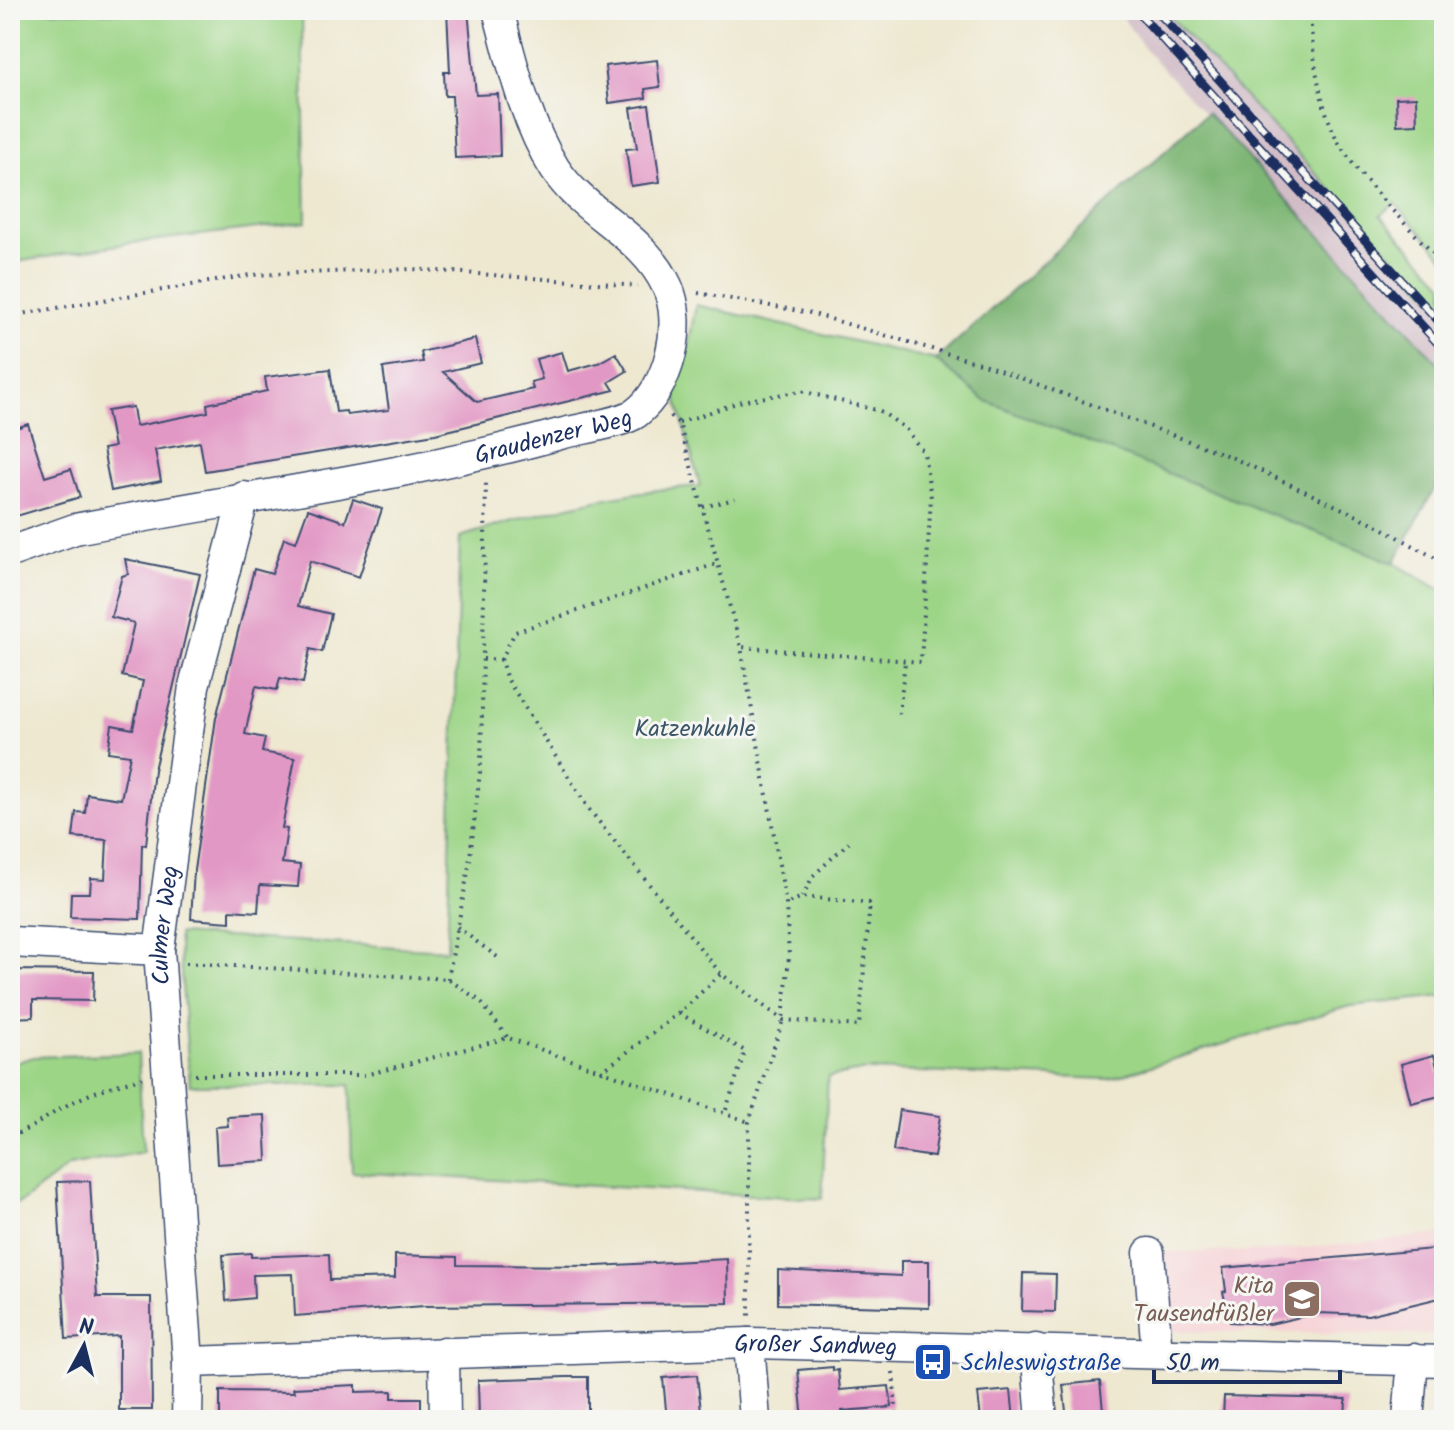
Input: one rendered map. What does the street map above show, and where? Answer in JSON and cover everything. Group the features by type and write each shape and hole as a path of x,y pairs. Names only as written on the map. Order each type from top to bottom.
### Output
{"street":[{"name":"Graudenzer Weg","path":"10,552 75,529 485,452 634,415 649,399 671,354 673,318 668,288 648,254 583,199 556,169 513,69 498,10"},
{"name":"Culmer Weg","path":"187,1420 188,1362 159,956 194,686 244,497"},
{"path":"10,942 159,956"},
{"path":"1149,1253 1157,1353"},
{"path":"749,1343 755,1420"},
{"name":"Großer Sandweg","path":"188,1362 749,1343 1444,1361"},
{"path":"1036,1349 1042,1420"},
{"path":"444,1352 445,1420"},
{"path":"1408,1420 1413,1359"}],"path":[{"path":"1310,10 1313,57 1334,133 1375,190 1444,265"},
{"path":"10,316 250,275 412,269 668,288 810,313 986,365 1231,457 1375,524 1444,563"},
{"path":"679,423 742,401 801,391 880,411 905,428 924,453 931,497 921,662 741,647"},
{"path":"649,399 679,423 719,563 741,647 786,904 789,957 783,1020 749,1122 749,1343"},
{"path":"448,979 469,866 481,763 485,452"},
{"path":"703,507 735,499"},
{"path":"719,563 515,632 501,660 506,677 588,808 721,974 783,1020 859,1026 870,903 802,897 786,904"},
{"path":"483,659 501,660"},
{"path":"899,714 905,662"},
{"path":"802,897 813,876 849,842"},
{"path":"457,927 500,959"},
{"path":"159,956 448,979 480,1001 508,1038 749,1122"},
{"path":"601,1072 679,1013 721,974"},
{"path":"679,1013 745,1051 725,1113"},
{"path":"10,1136 28,1131 68,1104 107,1086 167,1074 365,1075 508,1038"},
{"path":"890,1346 897,1420"}],"shaded area":[{"path":"1117,10 1164,10 1366,225 1444,311 1444,369 1148,53"},
{"name":"Kita Tausendfüßler","path":"1444,1234 1444,1335 1162,1331 1155,1252 1270,1251"}],"green space":[{"path":"10,10 215,15 232,10 302,10 306,222 124,244 10,263"},
{"path":"1164,10 1444,10 1444,258 1395,203 1380,215 1444,284 1444,311"},
{"path":"1207,113 1444,369 1444,471 1394,563 984,400 936,360"},
{"name":"Katzenkuhle","path":"696,305 936,360 984,400 1394,563 1444,592 1444,996 1350,1006 1108,1079 866,1070 828,1077 822,1199 352,1172 350,1085 190,1085 178,934 447,950 460,537 578,504 636,493 700,486 673,386 688,347"},
{"path":"138,1053 143,1152 69,1166 21,1202 10,1206 10,1064 34,1057"}],"building":[{"path":"447,10 468,10 476,95 498,94 500,156 455,158 452,96 445,96 444,72 450,72"},
{"path":"657,60 660,87 645,89 646,98 609,103 605,66"},
{"path":"1416,97 1417,124 1397,125 1396,98"},
{"path":"649,105 660,182 631,186 626,149 637,148 631,108"},
{"path":"475,339 481,363 443,372 477,402 533,389 531,382 542,379 536,359 562,352 568,371 598,363 616,353 627,371 609,382 614,390 435,434 205,471 200,442 155,450 161,481 111,491 103,449 114,447 107,411 133,407 136,426 208,412 207,404 267,391 265,377 330,369 336,412 346,411 347,415 389,410 383,368 423,362 421,352"},
{"path":"28,424 45,477 71,469 80,497 10,518 10,430"},
{"path":"353,499 382,509 359,577 310,561 298,606 331,614 322,652 310,649 303,683 280,678 277,690 256,686 245,734 265,738 262,752 295,758 282,828 287,829 282,863 300,865 298,887 260,885 258,912 230,910 230,922 191,919 194,870 216,718 254,569 272,574 284,538 296,542 308,509 345,522"},
{"path":"125,559 200,574 154,770 146,845 142,844 140,919 70,917 71,893 90,893 91,878 105,879 107,840 73,837 76,812 85,813 87,794 121,799 130,755 108,752 112,725 133,729 143,681 122,676 134,623 111,617 122,576 128,574"},
{"path":"10,970 94,971 93,1001 33,1000 33,1017 10,1018"},
{"path":"1434,1055 1444,1095 1411,1103 1401,1064"},
{"path":"899,1110 940,1116 934,1157 893,1151"},
{"path":"265,1115 267,1161 217,1164 215,1127 228,1126 227,1117"},
{"path":"90,1181 97,1297 151,1297 152,1410 119,1410 119,1336 66,1339 57,1182"},
{"path":"1444,1248 1444,1297 1368,1315 1318,1313 1270,1324 1230,1322 1223,1292 1226,1291 1223,1268"},
{"path":"251,1253 251,1257 329,1254 330,1280 395,1278 395,1255 457,1257 457,1265 597,1266 727,1259 728,1303 424,1306 295,1316 293,1274 253,1275 254,1298 226,1301 223,1255"},
{"path":"901,1261 929,1261 929,1308 778,1304 778,1270 901,1276"},
{"path":"1023,1273 1056,1274 1055,1312 1022,1311"},
{"path":"833,1367 833,1371 838,1370 840,1390 889,1386 892,1407 842,1411 843,1420 803,1420 798,1370"},
{"path":"697,1375 702,1420 667,1420 663,1378"},
{"path":"588,1377 588,1415 479,1420 478,1380"},
{"path":"1100,1381 1104,1420 1067,1420 1063,1385"},
{"path":"356,1385 356,1392 392,1391 392,1398 421,1398 421,1420 220,1420 220,1391 294,1392 293,1388"},
{"path":"1011,1390 1014,1420 981,1420 978,1393"},
{"path":"1224,1396 1346,1399 1345,1420 1223,1420"}],"railway":[{"path":"1136,10 1444,350"},
{"path":"1156,10 1444,327"}],"place":[{"name":"Kita Tausendfüßler","path":"1302,1299"},
{"name":"Schleswigstraße","path":"933,1362"}]}
